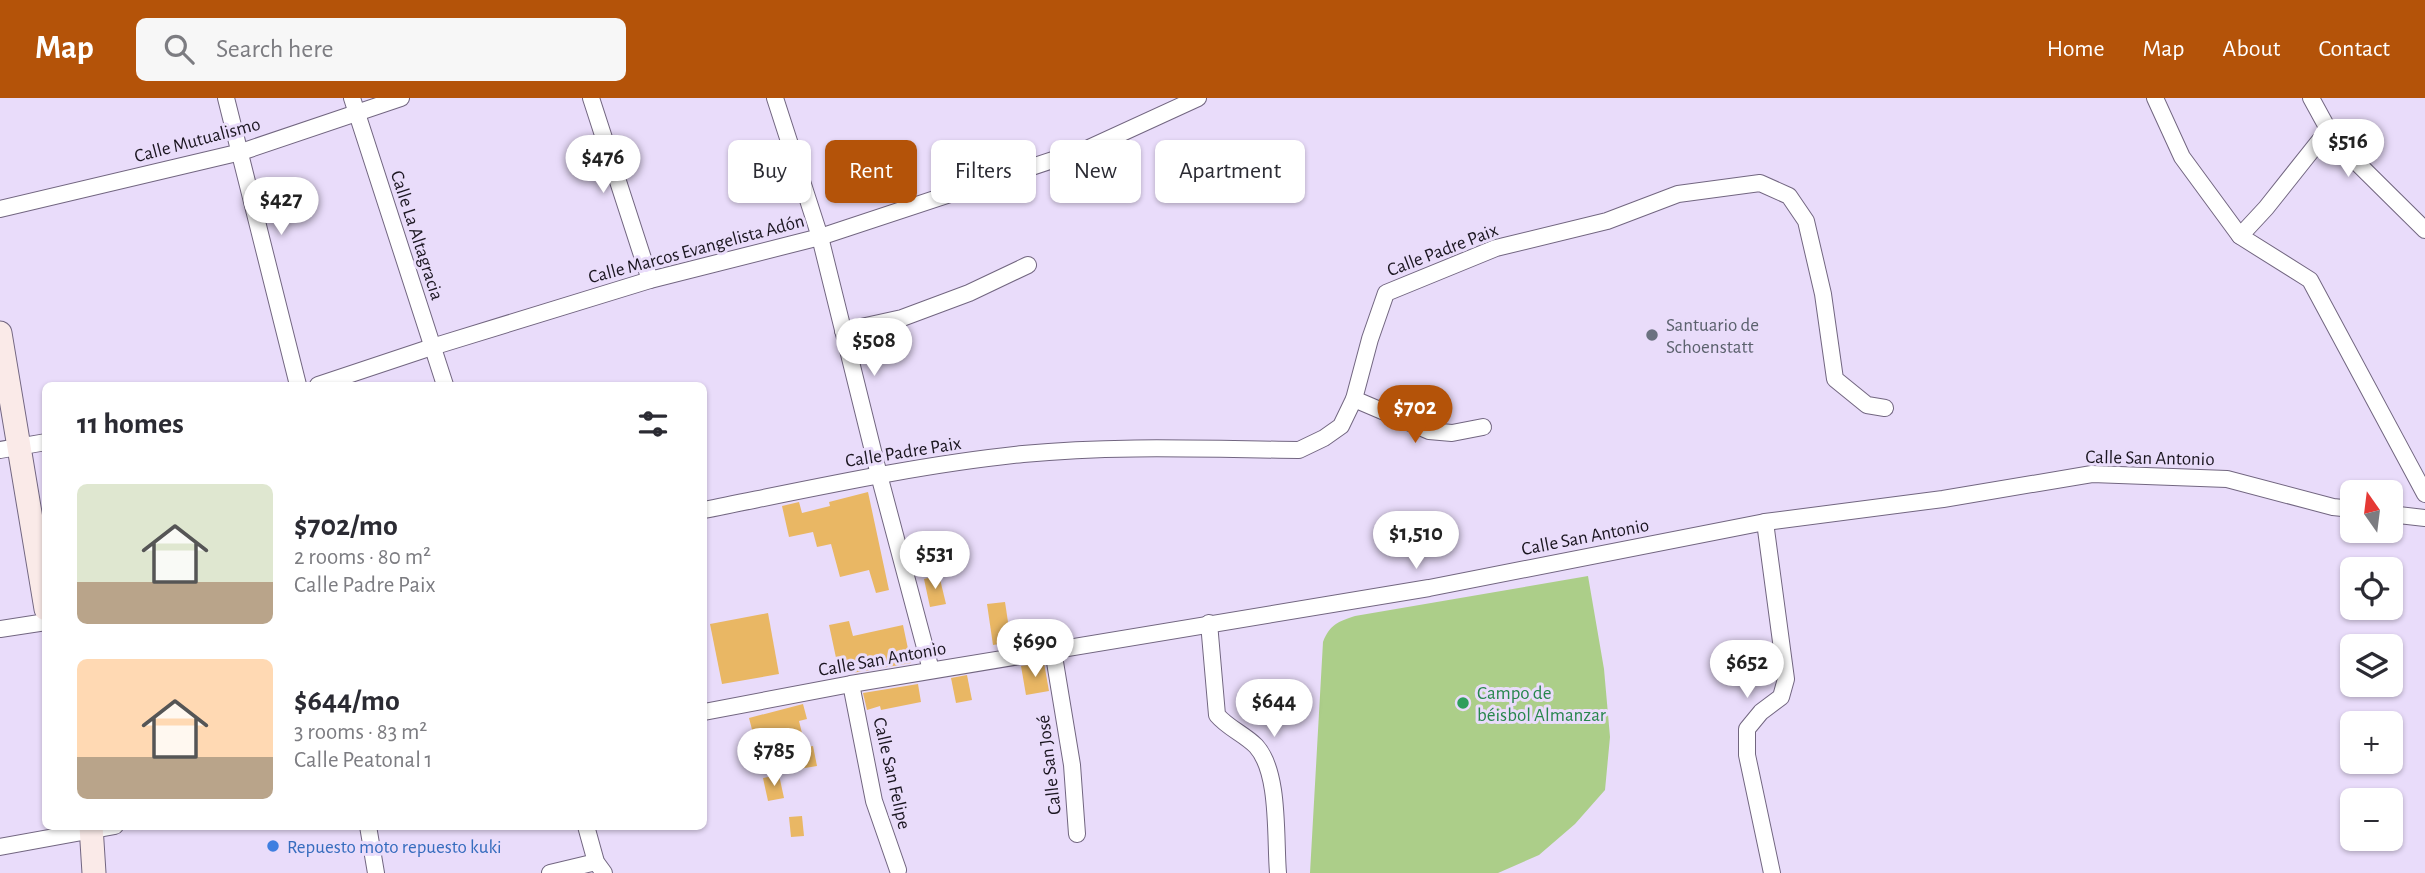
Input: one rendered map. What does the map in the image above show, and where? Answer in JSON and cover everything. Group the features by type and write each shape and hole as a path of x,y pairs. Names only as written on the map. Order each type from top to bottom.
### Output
{"main road":[{"path":"0,333 10,449 42,591"},
{"path":"92,830 94,873"}],"street":[{"path":"226,98 297,382"},
{"name":"Calle Mutualismo","path":"0,209 241,152 355,106 401,98"},
{"path":"591,98 650,280"},
{"path":"775,98 820,237 930,670"},
{"name":"Calle Marcos Evangelista Adón","path":"327,382 650,280 820,237 1089,148 1199,98"},
{"path":"2155,98 2182,157 2240,236 2310,280 2425,494"},
{"path":"2311,98 2334,139 2425,230"},
{"name":"Calle La Altagracia","path":"355,106 444,382"},
{"path":"2240,236 2266,208 2328,130"},
{"name":"Calle Padre Paix","path":"707,509 879,475 1022,454 1123,447 1299,450 1341,426 1354,399 1386,293 1496,248 1607,221 1678,194 1760,183 1790,196 1806,221 1823,294 1835,379 1867,405 1885,408"},
{"path":"844,331 902,318 970,293 1028,265"},
{"path":"1354,399 1429,431 1452,433 1483,427"},
{"path":"10,449 42,443"},
{"name":"Calle San Antonio","path":"707,711 930,670 1429,588 1765,522 1943,499 2092,474 2227,480 2340,508"},
{"path":"2403,515 2425,518"},
{"path":"1765,522 1786,679 1781,697 1761,712 1747,729 1747,755 1772,873"},
{"path":"0,629 42,623"},
{"path":"1209,623 1217,715 1254,744 1266,758 1272,780 1278,873"},
{"name":"Calle San José","path":"1053,650 1072,765 1076,834"},
{"name":"Calle San Felipe","path":"851,684 874,801 898,870"},
{"path":"0,847 82,830"},
{"path":"369,830 376,873"},
{"path":"550,873 600,868 587,830"}],"green space":[{"name":"Campo de béisbol Almanzar","path":"1588,576 1604,669 1610,737 1605,790 1575,824 1539,855 1498,873 1310,873 1323,642 1332,627 1355,616"}],"building":[{"path":"868,492 889,590 876,593 869,570 840,577 831,544 817,547 813,532 789,537 782,506 799,502 802,513 830,506 829,502"},
{"path":"939,575 946,604 930,607 924,579"},
{"path":"1005,602 1011,642 993,645 987,604"},
{"path":"768,613 779,674 722,684 710,624"},
{"path":"849,621 853,636 903,625 911,663 852,673 850,665 838,667 829,625"},
{"path":"1044,663 1049,691 1026,695 1021,666"},
{"path":"967,675 972,700 956,703 951,678"},
{"path":"918,684 921,702 867,710 863,693"},
{"path":"803,704 807,719 799,721 802,733 756,745 749,718"},
{"path":"813,746 817,766 799,769 796,749"},
{"path":"779,775 784,798 768,801 763,778"},
{"path":"802,816 804,836 791,837 789,817"}],"place":[{"name":"Santuario de Schoenstatt","path":"1652,335"},
{"name":"Campo de béisbol Almanzar","path":"1463,703"},
{"name":"Repuesto moto repuesto kuki","path":"273,846"}]}
